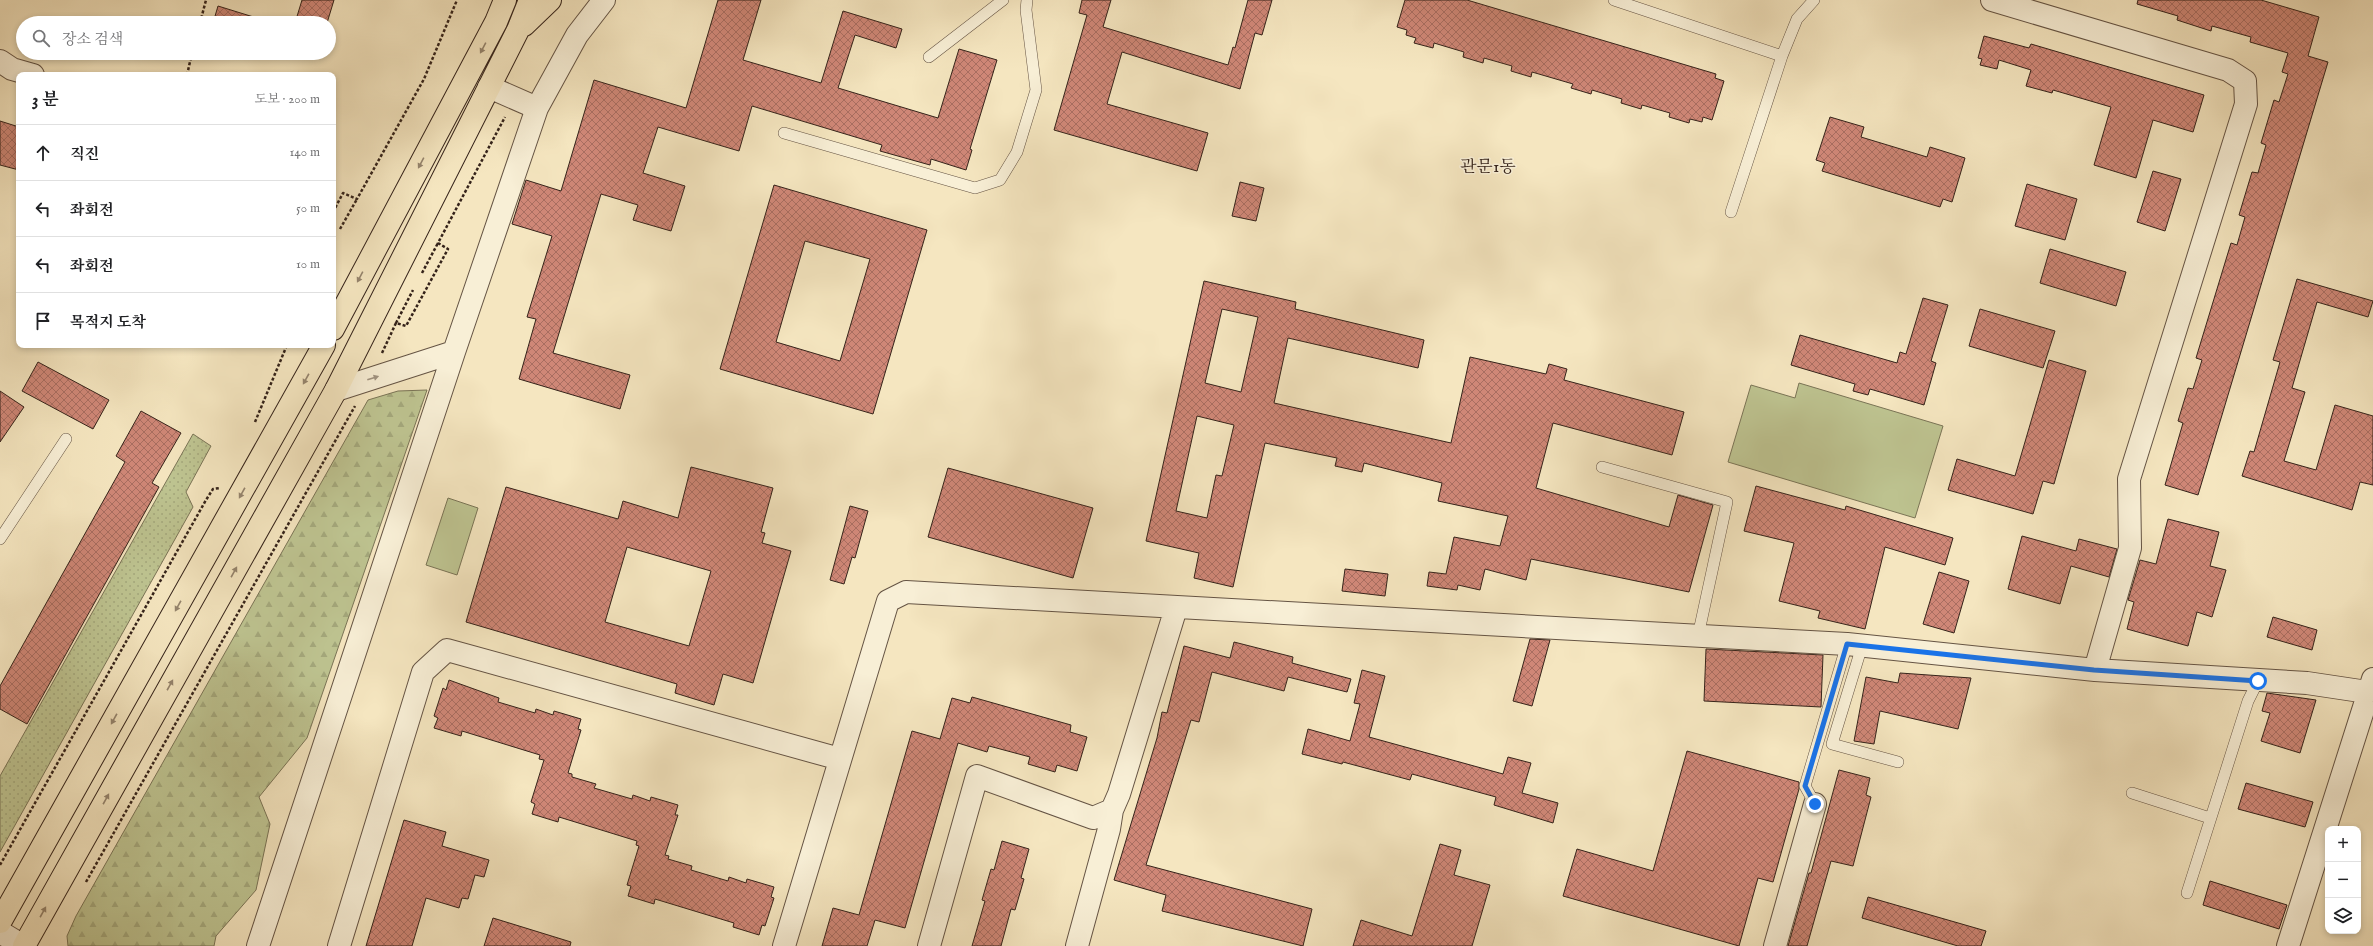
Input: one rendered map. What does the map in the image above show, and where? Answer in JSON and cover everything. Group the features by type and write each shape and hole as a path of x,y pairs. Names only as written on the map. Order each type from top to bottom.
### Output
{"highway":[{"path":"496,22 497,0"},
{"path":"336,323 496,22 505,0"},
{"path":"24,946 336,390 490,87 518,30 530,0"},
{"path":"518,30 550,0"},
{"path":"0,922 322,348"}],"street":[{"path":"258,946 454,352 537,108 577,35 604,0"},
{"path":"1992,0 2228,70 2245,81 2246,104 2129,479 2130,548 2094,670"},
{"path":"0,61 12,69 22,72"},
{"path":"490,87 537,108"},
{"path":"336,390 454,352"},
{"path":"784,946 888,601 906,592 1855,645 2094,670 2258,681 2370,686 2288,946"},
{"path":"1077,946 1109,829 1112,810 1119,794 1176,608"},
{"path":"339,946 424,672 447,650 840,759"},
{"path":"929,946 977,776 1093,818 1112,810"},
{"path":"1775,946 1815,804"},
{"path":"0,932 24,946"}],"lane":[{"path":"929,56 1003,0"},
{"path":"784,133 975,188 1000,180 1017,152 1036,90 1026,10 1027,0"},
{"path":"1614,0 1782,56"},
{"path":"1731,212 1782,56 1797,19 1814,0"},
{"path":"0,539 66,439"},
{"path":"1602,467 1727,502 1698,636"},
{"path":"1855,645 1832,744 1898,762"},
{"path":"1815,804 1805,786 1855,645"},
{"path":"2187,893 2248,701 2258,681"},
{"path":"2132,793 2210,818"}],"path":[{"path":"202,16 206,0"},
{"path":"340,229 424,79 457,0"},
{"path":"188,72 190,60"},
{"path":"336,206 343,193 357,199"},
{"path":"422,273 438,243"},
{"path":"396,323 412,290"},
{"path":"0,866 213,489 228,487"}],"green space":[{"path":"1799,383 1943,426 1915,518 1728,462 1751,385 1795,398"},
{"path":"427,390 307,738 259,797 270,824 256,890 216,936 214,946 68,946 67,936 76,916 368,400 398,391"},
{"path":"193,434 211,446 186,492 193,507 0,852 0,776"},
{"path":"448,498 478,508 457,575 426,565"}],"building":[{"path":"302,0 334,0 329,16 297,16"},
{"path":"718,0 761,0 743,60 821,83 843,11 902,29 896,48 855,35 838,88 938,118 959,49 997,60 970,149 972,150 966,170 931,159 930,165 880,151 882,145 752,106 739,151 658,127 643,173 685,186 671,231 633,220 638,205 601,194 553,353 630,375 620,409 519,379 536,319 527,317 552,236 512,224 526,180 561,191 594,80 686,108"},
{"path":"1082,0 1111,0 1103,27 1228,65 1233,47 1235,48 1248,0 1272,0 1262,35 1255,33 1240,89 1122,52 1107,104 1208,133 1197,171 1054,130 1087,15 1079,13"},
{"path":"1405,0 1467,0 1716,74 1715,78 1724,81 1712,120 1703,117 1702,122 1690,119 1689,123 1669,117 1670,113 1642,105 1641,109 1621,103 1622,99 1592,90 1591,94 1571,88 1573,84 1532,72 1531,77 1511,71 1512,66 1484,58 1483,63 1463,57 1464,52 1434,43 1433,48 1414,43 1416,38 1406,35 1407,30 1397,27"},
{"path":"2138,0 2261,0 2319,17 2308,56 2328,62 2198,495 2165,485 2183,423 2178,421 2188,388 2193,389 2202,360 2196,358 2231,243 2237,245 2245,217 2239,215 2252,172 2258,173 2266,145 2261,143 2274,100 2279,102 2288,74 2282,72 2288,53 2250,42 2251,37 2212,26 2211,31 2177,20 2178,16 2137,4"},
{"path":"218,6 250,16 215,16"},
{"path":"1984,36 2029,48 2031,44 2204,95 2193,132 2153,120 2136,178 2094,165 2111,107 2053,90 2052,93 2026,86 2031,70 1999,60 1997,69 1980,65 1982,59 1978,58"},
{"path":"1830,117 1864,127 1861,137 1927,157 1930,147 1965,158 1952,202 1943,199 1940,207 1822,171 1825,163 1816,160"},
{"path":"0,121 16,126 16,169 0,165"},
{"path":"2153,171 2181,179 2165,231 2137,222"},
{"path":"1240,182 1264,188 1256,221 1232,216"},
{"path":"2027,184 2077,199 2065,240 2015,226"},
{"path":"774,185 927,230 873,414 720,369","holes":["805,241 870,259 840,361 776,342"]},
{"path":"2050,249 2126,272 2116,306 2040,283"},
{"path":"2297,279 2373,301 2368,317 2317,302 2292,388 2305,392 2284,461 2316,470 2335,405 2373,416 2373,485 2360,482 2352,510 2242,476 2250,451 2254,452 2280,362 2273,360"},
{"path":"1204,281 1296,302 1295,309 1424,340 1418,368 1288,338 1274,403 1451,443 1470,357 1546,374 1549,364 1567,369 1564,380 1684,412 1672,455 1553,423 1536,488 1669,527 1678,495 1713,505 1689,592 1531,559 1526,580 1485,569 1480,590 1458,585 1457,590 1427,586 1429,572 1446,574 1454,537 1500,546 1508,516 1438,501 1442,483 1364,463 1362,472 1335,466 1337,458 1265,443 1233,587 1194,578 1199,553 1146,541","holes":["1222,309 1258,317 1241,392 1205,383","1197,416 1234,425 1222,476 1216,475 1207,518 1176,511"]},
{"path":"1923,298 1948,305 1931,361 1936,363 1924,405 1870,389 1868,395 1853,391 1855,384 1791,365 1800,335 1897,363 1900,352 1906,354"},
{"path":"1980,309 2055,331 2043,368 1969,346"},
{"path":"2049,360 2086,371 2054,484 2043,481 2033,514 1948,490 1957,459 2015,476"},
{"path":"38,362 109,400 93,429 22,391"},
{"path":"0,391 24,407 0,442"},
{"path":"141,411 181,433 152,483 159,487 27,724 0,709 0,686 125,462 116,456"},
{"path":"691,467 773,488 761,532 765,533 762,543 791,551 753,683 723,674 714,705 675,693 677,684 466,622 506,487 618,519 623,501 678,518","holes":["627,547 711,571 689,646 605,622"]},
{"path":"948,468 1093,508 1073,578 928,537"},
{"path":"1756,486 1845,510 1846,506 1953,538 1945,565 1885,547 1865,629 1818,618 1820,611 1779,601 1794,543 1744,531"},
{"path":"850,506 868,511 855,558 852,557 844,584 830,580"},
{"path":"2168,519 2219,532 2210,566 2226,570 2212,617 2197,612 2188,646 2127,629 2134,602 2128,600 2140,560 2156,564"},
{"path":"2022,536 2076,551 2079,539 2117,549 2109,577 2071,566 2060,604 2008,589"},
{"path":"1345,569 1388,574 1385,596 1342,591"},
{"path":"1939,572 1969,581 1954,633 1923,624"},
{"path":"2273,617 2317,630 2312,650 2267,637"},
{"path":"1530,639 1550,640 1532,706 1513,701"},
{"path":"1234,642 1293,657 1292,663 1351,679 1347,692 1288,677 1284,691 1212,672 1199,722 1191,720 1146,865 1312,909 1303,946 1162,911 1166,895 1114,880 1157,738 1162,712 1167,713 1184,646 1230,658"},
{"path":"1706,649 1823,655 1821,707 1704,701"},
{"path":"1362,670 1385,676 1369,737 1503,774 1508,757 1531,763 1522,793 1558,803 1553,823 1494,805 1496,797 1412,774 1410,780 1343,762 1342,764 1302,754 1308,729 1350,741 1360,704 1354,703"},
{"path":"1900,673 1971,678 1958,729 1880,711 1874,744 1854,741 1866,677 1898,683"},
{"path":"449,680 499,698 498,702 535,713 536,709 553,715 554,711 581,719 578,729 581,730 568,773 572,774 572,777 596,784 594,788 632,799 633,795 650,801 651,797 678,805 675,815 678,815 665,855 669,856 668,859 692,866 691,870 728,881 729,877 746,883 747,879 774,887 771,897 774,898 765,926 762,925 759,935 733,927 734,923 655,899 654,904 628,896 631,886 627,885 639,846 636,845 637,841 559,817 558,822 532,814 535,804 531,802 544,760 539,759 540,755 462,731 461,736 434,728 438,718 434,716 443,688 446,690"},
{"path":"2267,693 2316,700 2300,753 2261,741 2270,713 2262,711"},
{"path":"972,697 1071,725 1070,732 1087,737 1077,771 1057,765 1055,772 1028,764 1030,757 989,746 987,752 958,743 905,928 875,920 867,946 822,946 833,908 859,915 912,731 940,739 952,698 970,703"},
{"path":"1687,751 1799,782 1799,789 1773,882 1758,878 1739,946 1563,896 1577,849 1653,871"},
{"path":"1839,770 1870,778 1866,795 1871,797 1853,866 1831,861 1807,946 1788,946 1809,873 1811,873"},
{"path":"2246,783 2313,802 2305,827 2238,809"},
{"path":"404,820 446,832 442,846 489,860 484,877 475,875 468,899 462,898 459,908 426,898 412,946 366,946"},
{"path":"1002,841 1029,849 1021,878 1024,879 1015,910 1011,909 1001,946 972,946 985,901 982,900 991,869 994,870"},
{"path":"1440,844 1461,850 1454,875 1490,885 1472,946 1353,946 1361,920 1412,936"},
{"path":"2210,881 2287,905 2279,929 2203,905"},
{"path":"1868,897 1986,931 1981,946 1958,946 1862,918"},
{"path":"493,918 571,942 570,946 484,946"}],"district":[{"name":"관문1동","path":"1488,167"}],"route":[{"path":"1815,804 1805,786 1847,644 2094,670 2258,681"}]}
